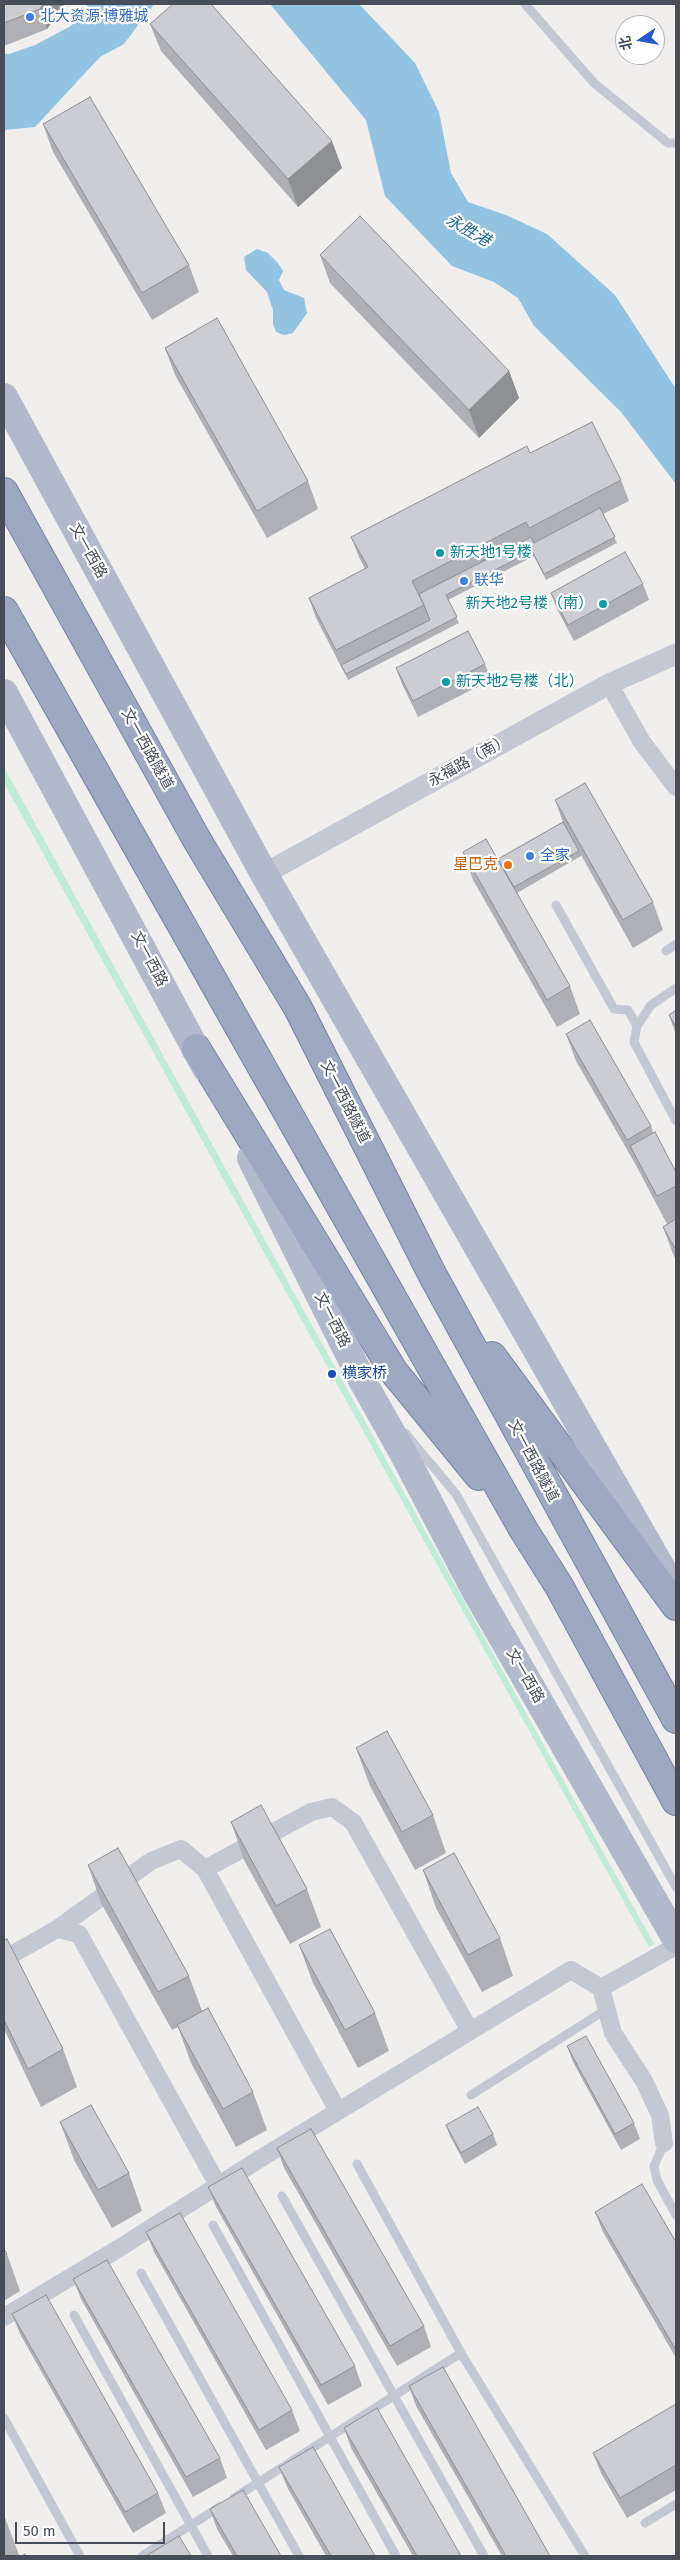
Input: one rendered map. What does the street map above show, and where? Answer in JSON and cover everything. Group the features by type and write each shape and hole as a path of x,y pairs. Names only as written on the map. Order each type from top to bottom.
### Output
{"highway":[{"name":"文一西路隧道","path":"4,492 197,840 298,1008 432,1274 676,1719"},
{"path":"4,611 523,1529 559,1586 676,1801"},
{"path":"196,1048 394,1372 523,1529"},
{"path":"432,1274 676,1606"}],"main road":[{"name":"文一西路","path":"4,397 264,874 676,1593"},
{"name":"文一西路","path":"4,693 196,1048 362,1380 403,1453 475,1590 676,1939"}],"street":[{"name":"永福路（南）","path":"264,874 609,684 676,654"},
{"path":"609,684 642,742 676,787"},
{"path":"205,1868 310,1812 332,1807 353,1822 470,2031"},
{"path":"4,1959 57,1929 151,1861 181,1849 205,1868 338,2111"},
{"path":"57,1929 79,1934 218,2186"},
{"path":"602,1988 676,1946"},
{"path":"4,2318 338,2111 571,1970 602,1988 613,2033 644,2081 660,2115 664,2143"}],"lane":[{"path":"525,4 594,83 668,143 676,143"},
{"path":"556,905 614,1009 628,1010 637,1026"},
{"path":"666,951 676,944"},
{"path":"676,988 651,1005 637,1026 634,1042 676,1121"},
{"path":"362,1380 456,1494 676,1887"},
{"path":"471,2095 607,2009"},
{"path":"664,2143 654,2166 657,2180 676,2215"},
{"path":"357,2164 461,2353 585,2556"},
{"path":"282,2196 484,2556"},
{"path":"213,2224 396,2556"},
{"path":"141,2273 300,2556"},
{"path":"74,2315 208,2556"},
{"path":"142,2556 461,2353"},
{"path":"4,2418 80,2556"},
{"path":"645,2523 676,2504"}],"green space":[{"path":"4,767 654,1944 649,1947 4,783"}],"water":[{"path":"88,4 154,4 124,44 100,57 35,127 4,130 4,54 35,45 71,26"},
{"name":"永胜港","path":"270,4 359,4 415,63 439,112 451,173 468,202 506,215 547,234 615,295 676,389 676,484 621,412 534,326 518,298 494,282 452,266 385,196 366,120"},
{"path":"257,249 268,253 278,263 283,271 279,280 284,290 304,298 307,313 293,333 284,335 276,332 273,324 273,310 267,292 246,270 244,257"}],"building":[{"path":"4,4 43,4 40,9 4,23"},
{"path":"173,4 211,4 332,141 288,179 150,24"},
{"path":"90,97 189,265 142,293 43,124"},
{"path":"360,216 509,371 469,410 320,255"},
{"path":"217,318 308,481 257,511 165,348"},
{"name":"新天地1号楼","path":"592,422 621,480 529,528 526,522 412,581 424,605 336,650 309,598 368,567 351,537 527,446 530,453"},
{"path":"600,508 615,537 544,574 532,551 446,595 457,617 346,674 341,665 430,620 419,594 531,537 534,543"},
{"path":"625,552 643,584 568,625 551,593"},
{"path":"468,631 485,664 413,701 396,668"},
{"path":"585,783 653,902 623,920 555,800"},
{"path":"563,822 579,851 514,887 498,859"},
{"path":"486,839 570,986 547,1000 463,852"},
{"path":"676,1010 676,1027 669,1015"},
{"path":"590,1020 651,1126 627,1140 566,1034"},
{"path":"655,1132 676,1172 676,1186 657,1196 630,1146"},
{"path":"676,1219 676,1250 663,1227"},
{"path":"387,1731 433,1815 402,1832 356,1748"},
{"path":"261,1805 307,1889 276,1906 231,1822"},
{"path":"118,1848 189,1976 158,1992 88,1865"},
{"path":"454,1853 500,1938 468,1955 423,1870"},
{"path":"330,1929 375,2013 345,2030 299,1945"},
{"path":"7,1939 63,2049 28,2069 4,2020 4,1940"},
{"path":"208,2008 253,2092 223,2109 177,2025"},
{"path":"586,2036 634,2123 615,2134 567,2046"},
{"path":"91,2105 129,2173 98,2190 60,2122"},
{"path":"478,2107 493,2134 461,2153 446,2125"},
{"path":"311,2129 424,2326 390,2346 277,2148"},
{"path":"242,2168 355,2366 321,2385 208,2187"},
{"path":"642,2184 676,2242 676,2350 595,2212"},
{"path":"180,2213 292,2410 259,2430 146,2232"},
{"path":"107,2260 220,2458 186,2477 73,2279"},
{"path":"46,2295 158,2493 125,2512 12,2314"},
{"path":"443,2367 550,2556 506,2556 409,2386"},
{"path":"676,2404 676,2465 620,2498 593,2453"},
{"path":"377,2408 461,2556 417,2556 344,2428"},
{"path":"313,2447 375,2556 331,2556 279,2467"},
{"path":"243,2490 281,2556 237,2556 210,2509"},
{"path":"179,2536 191,2556 146,2556"}],"place":[{"name":"北大资源·博雅城","path":"30,17"},
{"name":"新天地1号楼","path":"440,553"},
{"name":"联华","path":"464,581"},
{"name":"新天地2号楼（南）","path":"603,604"},
{"name":"新天地2号楼（北）","path":"446,682"},
{"name":"全家","path":"530,856"},
{"name":"星巴克","path":"508,865"},
{"name":"横家桥","path":"332,1374"}]}
